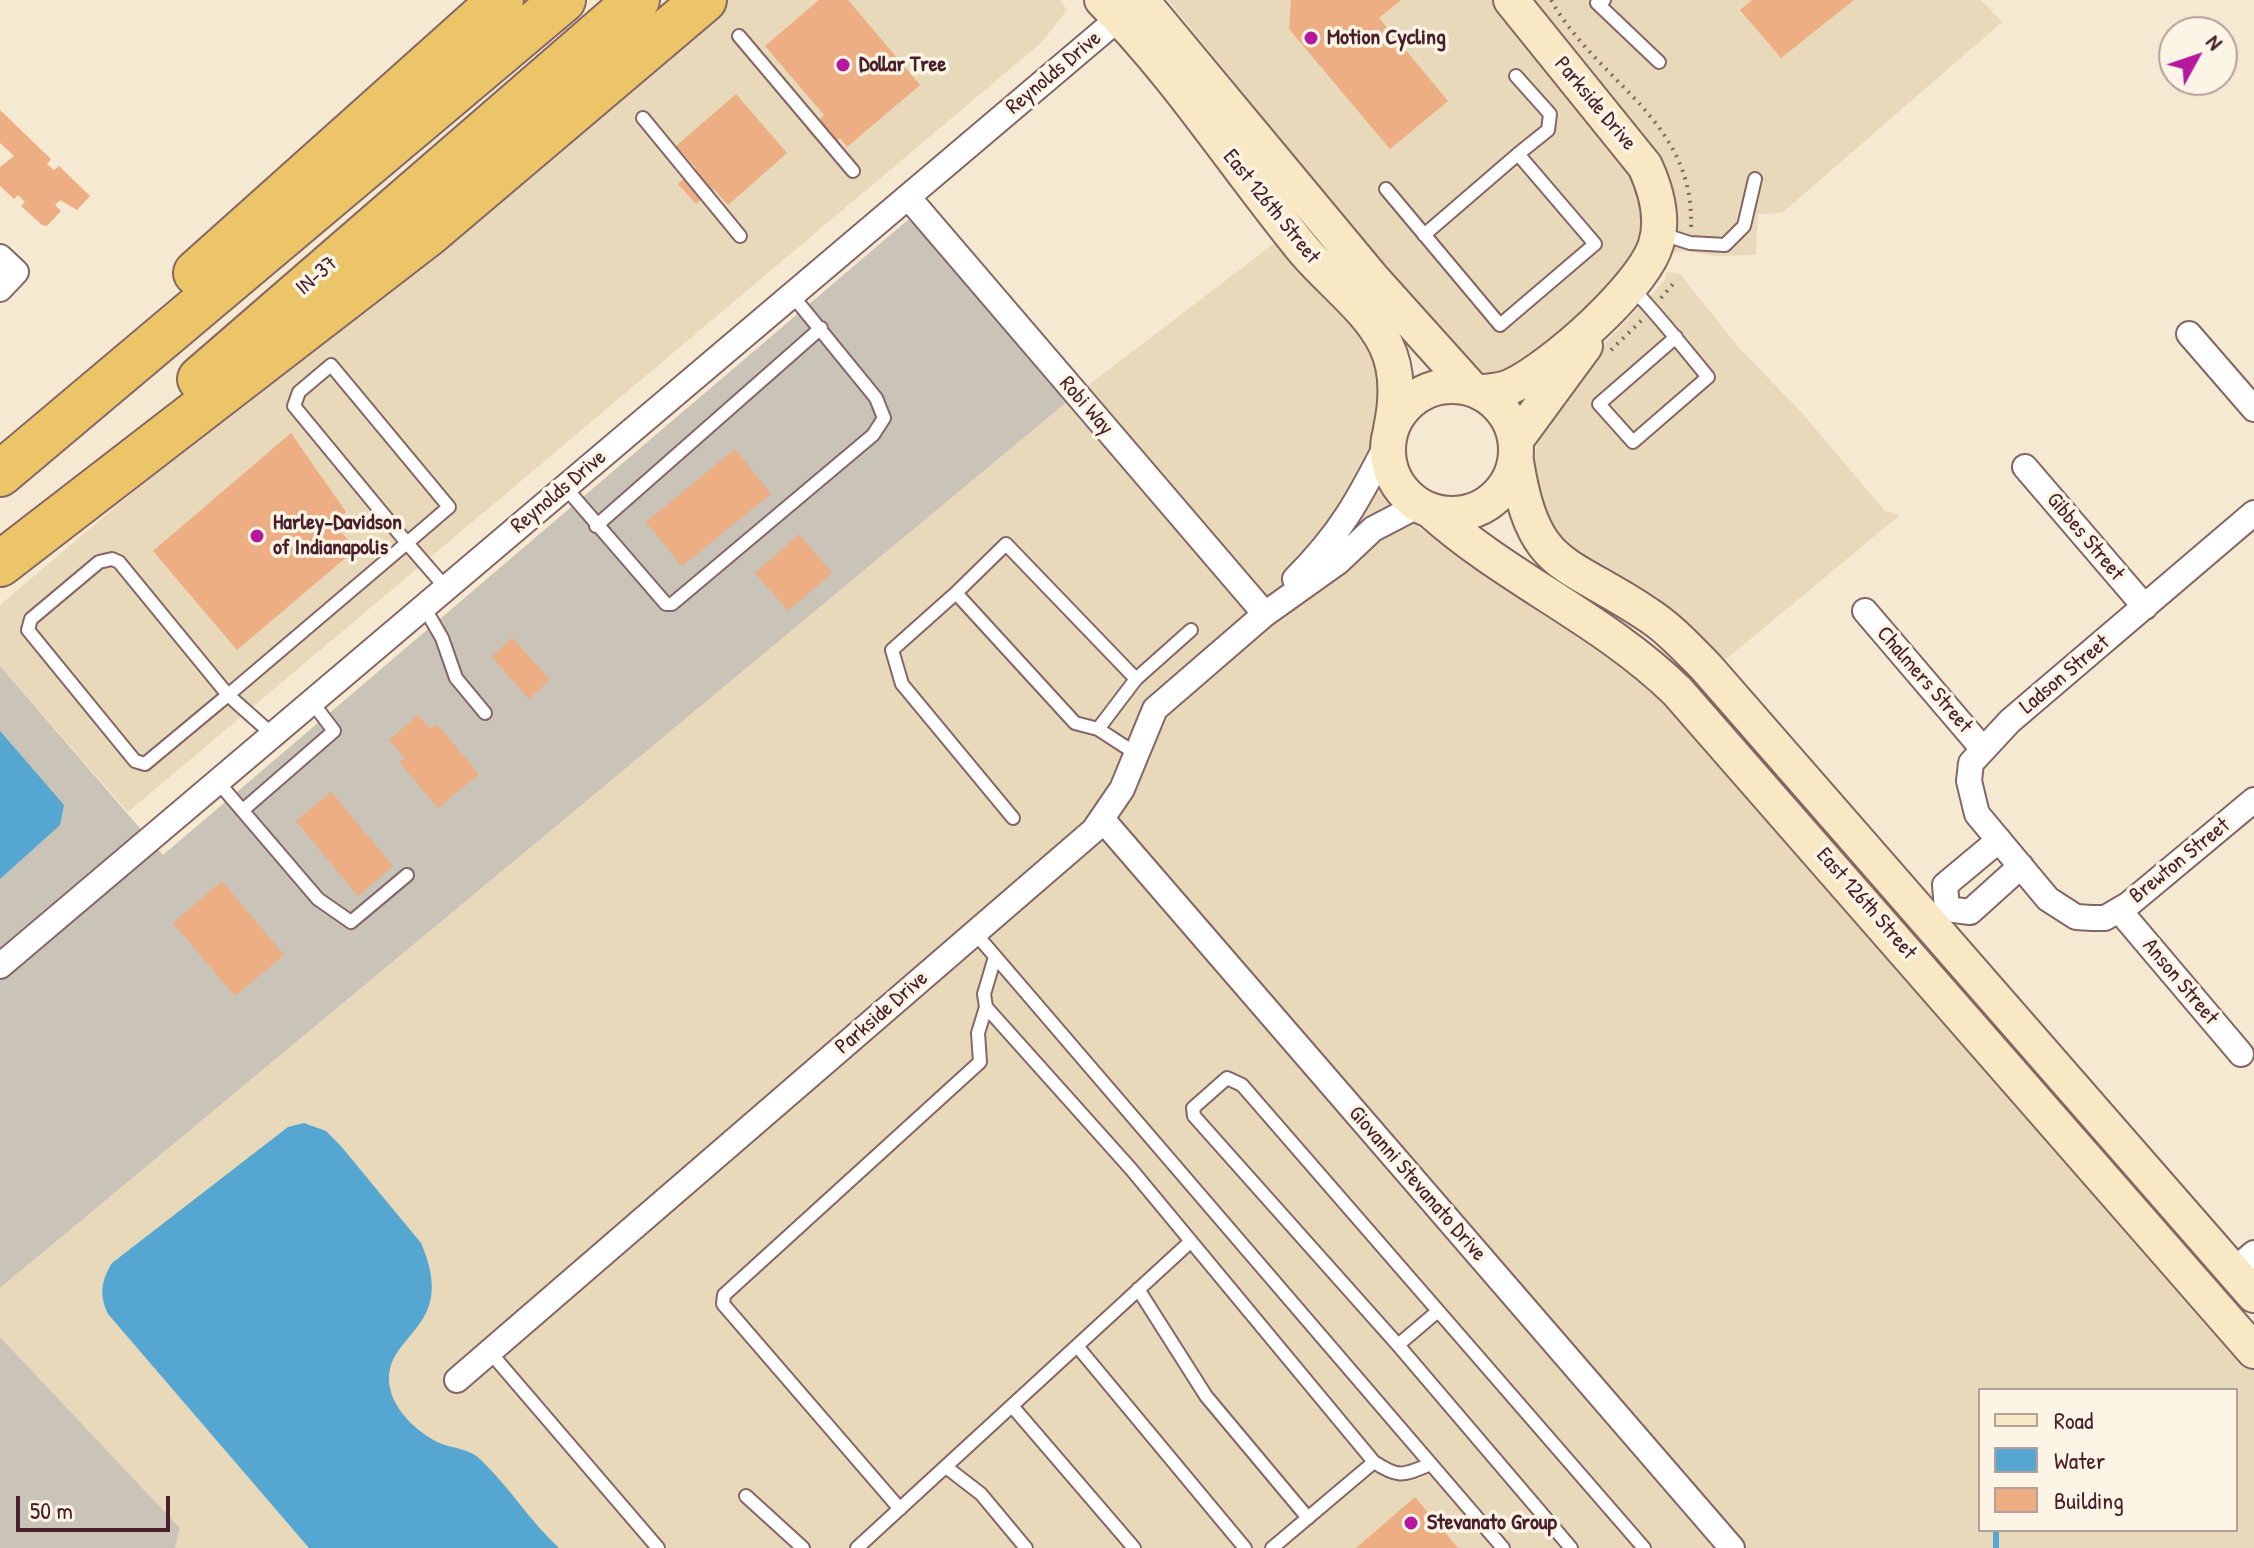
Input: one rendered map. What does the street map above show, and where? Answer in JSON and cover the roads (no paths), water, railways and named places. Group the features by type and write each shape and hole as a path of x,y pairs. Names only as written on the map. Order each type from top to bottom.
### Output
{"highway":[{"path":"0,447 501,0"},
{"path":"0,474 563,0"},
{"name":"IN-37","path":"0,554 637,0"},
{"path":"0,564 118,476 429,233 704,0"}],"main road":[{"name":"Parkside Drive","path":"1511,0 1645,166 1656,191 1659,233 1634,299 1516,450"},
{"name":"East 126th Street","path":"1121,6 1476,390"},
{"name":"East 126th Street","path":"1121,6 1303,249 1379,334 1390,356 1396,379 1389,435"},
{"name":"Parkside Drive","path":"1476,390 1503,390 1527,378 1634,299"},
{"path":"1456,385 1476,390 1505,412 1516,450 1505,486 1484,505 1458,514 1424,507 1394,478 1389,435 1405,405 1428,389 1456,385"},
{"name":"East 126th Street","path":"1516,450 1524,507 1548,550 1571,571 1650,616 1706,667 1939,916 2247,1273"},
{"name":"East 126th Street","path":"1424,507 1489,557 1589,619 1651,665 1702,718 1904,946 2254,1351"}],"street":[{"name":"Reynolds Drive","path":"0,966 908,197 1121,6"},
{"name":"Robi Way","path":"908,197 1265,614"},
{"path":"0,257 16,272 0,289"},
{"path":"2189,334 2254,409"},
{"name":"Parkside Drive","path":"457,1380 1094,830 1122,789 1155,709 1265,614 1337,535 1389,435"},
{"name":"Gibbes Street","path":"2025,467 2145,607"},
{"name":"Parkside Drive","path":"1265,614 1305,589 1373,529 1424,507"},
{"name":"Ladson Street","path":"1982,748 2254,513"},
{"name":"Chalmers Street","path":"1865,611 1982,748"},
{"path":"1904,946 1939,916 1970,912 2021,866 1977,814 1970,798 1971,763 1982,748"},
{"name":"Brewton Street","path":"2021,866 2048,899 2076,917 2105,918 2119,910 2254,800"},
{"name":"Giovanni Stevanato Drive","path":"1102,819 1732,1548"},
{"path":"1939,916 1945,885 1999,840"},
{"name":"Anson Street","path":"2119,910 2241,1054"}],"lane":[{"path":"1600,1 1659,62"},
{"path":"739,36 853,171"},
{"path":"1424,235 1548,130 1550,114 1516,76"},
{"path":"643,118 740,236"},
{"path":"1386,189 1500,325 1595,244 1518,154"},
{"path":"1659,233 1690,243 1725,245 1736,238 1744,226 1755,179"},
{"path":"565,487 662,602 672,604 873,435 884,418 876,398 792,295"},
{"path":"1634,299 1676,337 1708,377 1633,442 1599,404 1676,337"},
{"path":"596,526 821,328"},
{"path":"273,735 228,695 119,562 112,559 99,562 29,624 29,634 139,764 149,761 228,695 407,543 449,507 331,365 299,392 294,406 407,543 446,588"},
{"path":"1013,818 902,684 892,650 1006,544 1136,679"},
{"path":"956,593 1075,723 1098,729 1135,753"},
{"path":"424,607 442,638 456,678 485,713"},
{"path":"1098,729 1136,679 1191,630"},
{"path":"243,810 334,731 312,702"},
{"path":"218,782 318,899 351,922 407,875"},
{"path":"975,933 1503,1548"},
{"path":"900,1509 723,1304 724,1295 980,1062 978,1033 986,1007 984,994 995,957"},
{"path":"986,1007 1131,1169 1189,1243 1374,1462 1392,1474 1404,1475 1431,1464"},
{"path":"1571,1548 1398,1345 1194,1116 1193,1108 1227,1078 1242,1085 1644,1548"},
{"path":"857,1548 1189,1243"},
{"path":"1138,1289 1206,1396 1308,1518"},
{"path":"1398,1345 1438,1311"},
{"path":"1077,1346 1245,1548"},
{"path":"489,1351 658,1548"},
{"path":"1012,1406 1134,1548"},
{"path":"1272,1548 1374,1462"},
{"path":"946,1467 981,1494 1026,1548"},
{"path":"746,1496 803,1548"}],"water":[{"path":"0,731 64,805 60,825 0,879"},
{"path":"304,1123 326,1131 340,1145 421,1243 430,1273 431,1296 426,1314 396,1354 390,1369 390,1388 397,1405 410,1422 426,1435 477,1456 559,1548 309,1548 108,1314 102,1288 112,1263 288,1127"}],"waterway":[{"path":"1996,1532 1996,1548"}],"place":[{"name":"Motion Cycling","path":"1311,38"},
{"name":"Dollar Tree","path":"843,65"},
{"name":"Harley-Davidson of Indianapolis","path":"257,536"},
{"name":"Stevanato Group","path":"1411,1523"}]}
